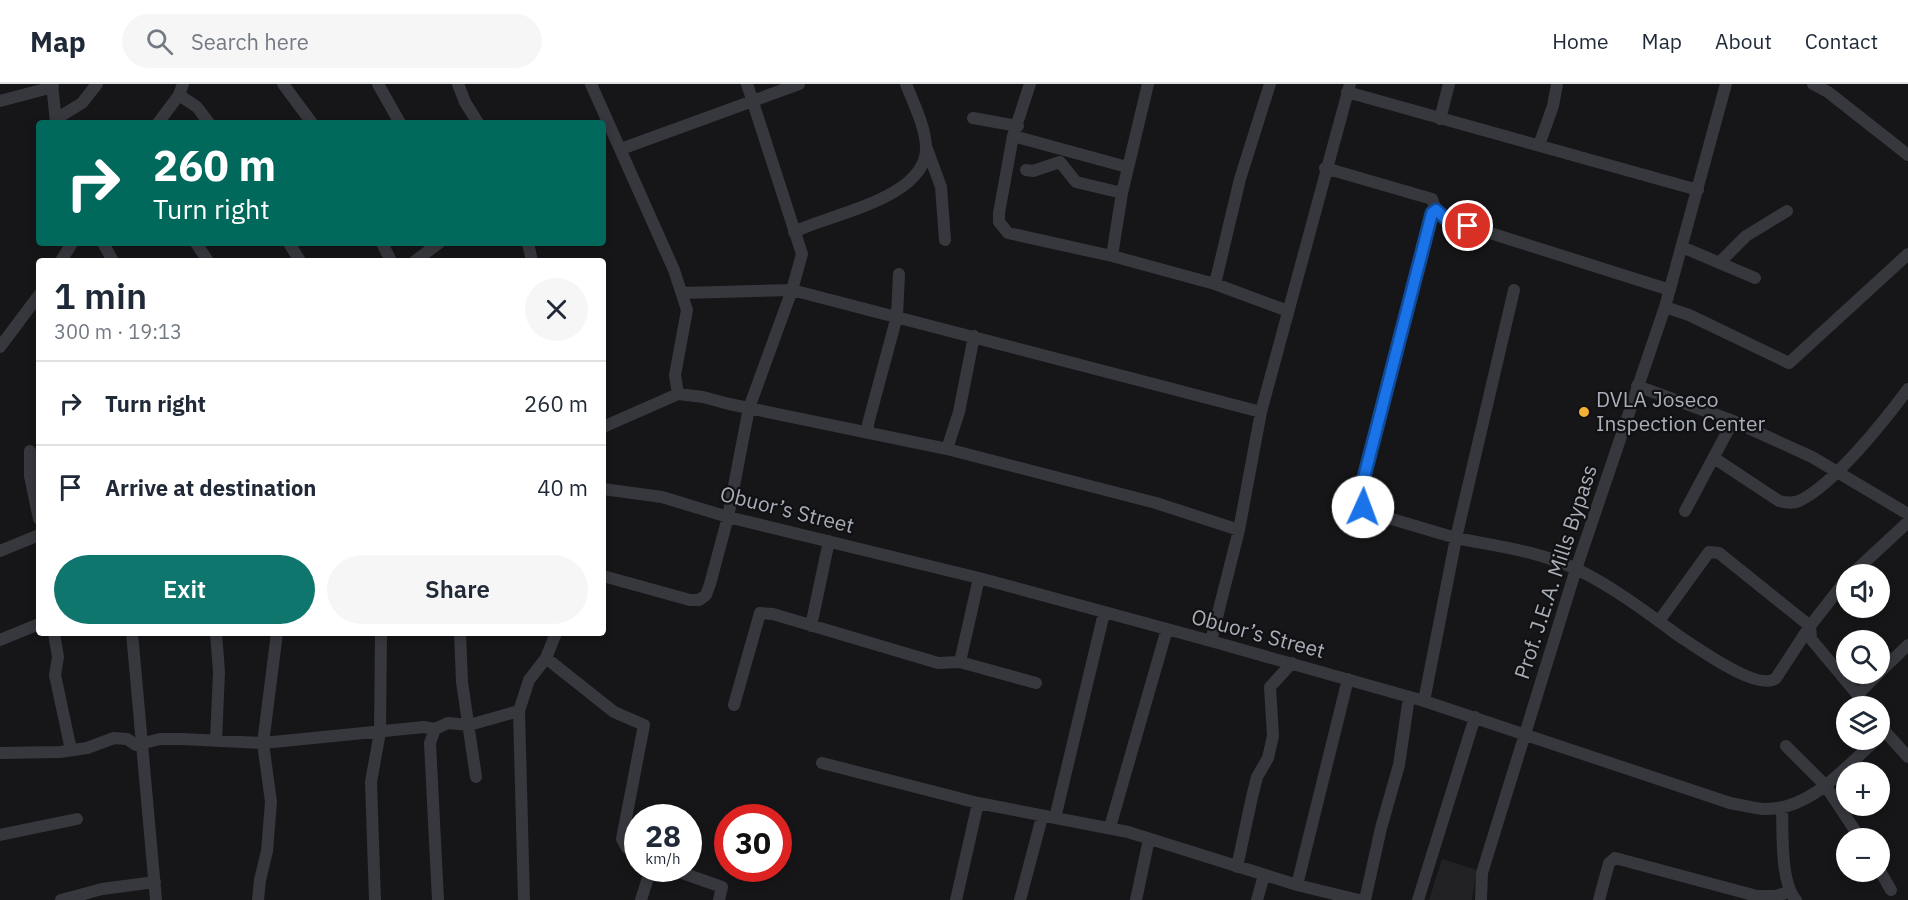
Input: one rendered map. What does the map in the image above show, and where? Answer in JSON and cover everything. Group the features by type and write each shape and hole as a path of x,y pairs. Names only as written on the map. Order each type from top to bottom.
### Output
{"street":[{"path":"57,120 82,103 97,84"},
{"path":"283,84 310,120"},
{"path":"378,84 398,120"},
{"path":"458,84 465,102 476,120"},
{"path":"591,84 674,270 687,310 675,375 678,394"},
{"path":"606,577 690,600 699,600 706,595 710,584 728,517 749,408 792,290 802,254 747,84"},
{"path":"621,149 799,84"},
{"path":"906,84 949,207 945,240"},
{"path":"1030,84 1016,131 999,213 999,222 1008,233 1112,256 1215,284 1288,311"},
{"path":"1112,256 1127,167 1148,84"},
{"path":"1215,284 1240,179 1270,84"},
{"path":"1440,119 1449,84"},
{"path":"1539,145 1553,106 1557,84"},
{"name":"Prof. J.E.A. Mills Bypass","path":"1480,900 1482,873 1576,569 1665,307 1726,84"},
{"path":"1813,84 1828,92 1908,155"},
{"path":"0,101 52,85 56,120"},
{"path":"1211,641 1239,530 1261,412 1348,88 1440,119 1698,190"},
{"path":"161,120 181,90 207,120"},
{"path":"974,118 1127,167"},
{"path":"794,232 889,196 909,184 921,165 926,146"},
{"path":"1026,170 1033,171 1060,162 1076,182 1088,187 1122,193"},
{"path":"1325,168 1432,199 1436,210 1446,219 1670,290"},
{"path":"1436,210 1432,213 1360,493 1361,505 1368,512 1456,538 1536,554 1576,569 1715,659 1743,675 1767,681 1776,678 1810,626 1836,593"},
{"path":"1719,263 1746,236 1787,211"},
{"path":"419,258 435,246"},
{"path":"1682,247 1755,278"},
{"path":"1665,307 1689,315 1789,363 1908,254"},
{"path":"868,433 871,413 897,316 899,274"},
{"path":"682,293 792,290 1261,412"},
{"path":"1424,701 1456,538 1514,290"},
{"path":"0,347 36,299"},
{"path":"947,449 959,412 974,336"},
{"path":"1637,386 1733,421 1838,471 1908,514"},
{"path":"1714,458 1779,501 1790,503 1801,501 1838,471 1888,416 1908,389"},
{"path":"606,426 678,394 704,397 947,449 1156,503 1239,530"},
{"path":"1685,511 1733,421"},
{"path":"30,451 30,477 36,505"},
{"name":"Obuor’s Street","path":"606,489 662,497 728,517 979,578 1292,663 1475,717 1730,803 1763,809 1803,801 1825,785 1862,750"},
{"path":"1863,564 1908,522"},
{"path":"0,551 36,536"},
{"path":"811,626 829,541"},
{"path":"1659,621 1709,552 1719,553 1810,626 1811,639 1858,694 1868,684"},
{"path":"960,662 979,578"},
{"path":"734,705 760,613 938,663 960,662 1036,683"},
{"path":"1055,818 1104,613"},
{"path":"0,640 36,625"},
{"path":"1110,827 1167,629"},
{"path":"54,636 58,657 55,675 71,750"},
{"path":"132,636 156,900"},
{"path":"216,636 219,672 216,740"},
{"path":"258,900 267,851 271,802 263,743 277,636"},
{"path":"375,900 371,782 380,732 381,636"},
{"path":"460,636 462,682 476,777"},
{"path":"524,900 519,711 529,680 546,658 555,636"},
{"path":"1890,662 1908,645"},
{"path":"546,658 614,712 644,725 629,804"},
{"path":"1237,867 1257,777 1268,758 1273,736 1270,687 1292,663"},
{"path":"1297,885 1348,680"},
{"path":"1365,900 1381,828 1399,765 1409,697"},
{"path":"0,753 71,750 99,745 114,738 127,739 136,745 160,739 263,743 424,727 435,729 448,723 469,725 519,711"},
{"path":"1418,900 1475,717"},
{"path":"435,729 430,743 438,900"},
{"path":"1890,742 1908,757"},
{"path":"1786,746 1825,785 1853,828"},
{"path":"822,763 1042,817 1110,827 1297,885 1359,900"},
{"path":"956,900 978,802"},
{"path":"1599,900 1609,863 1615,858 1757,896 1793,896 1782,807"},
{"path":"1020,900 1042,817"},
{"path":"0,835 77,819"},
{"path":"624,829 622,839 624,843"},
{"path":"1136,900 1149,839"},
{"path":"1257,900 1264,875"},
{"path":"702,880 722,887 719,900"},
{"path":"62,900 102,889 155,882"},
{"path":"641,900 647,882"},
{"path":"1886,882 1891,890"}],"shaded area":[{"path":"1442,859 1477,870 1472,900 1429,900"}],"place":[{"name":"DVLA Joseco Inspection Center","path":"1584,412"}],"route":[{"path":"1363,507 1360,493 1432,213 1436,210 1446,219 1468,226"}]}
